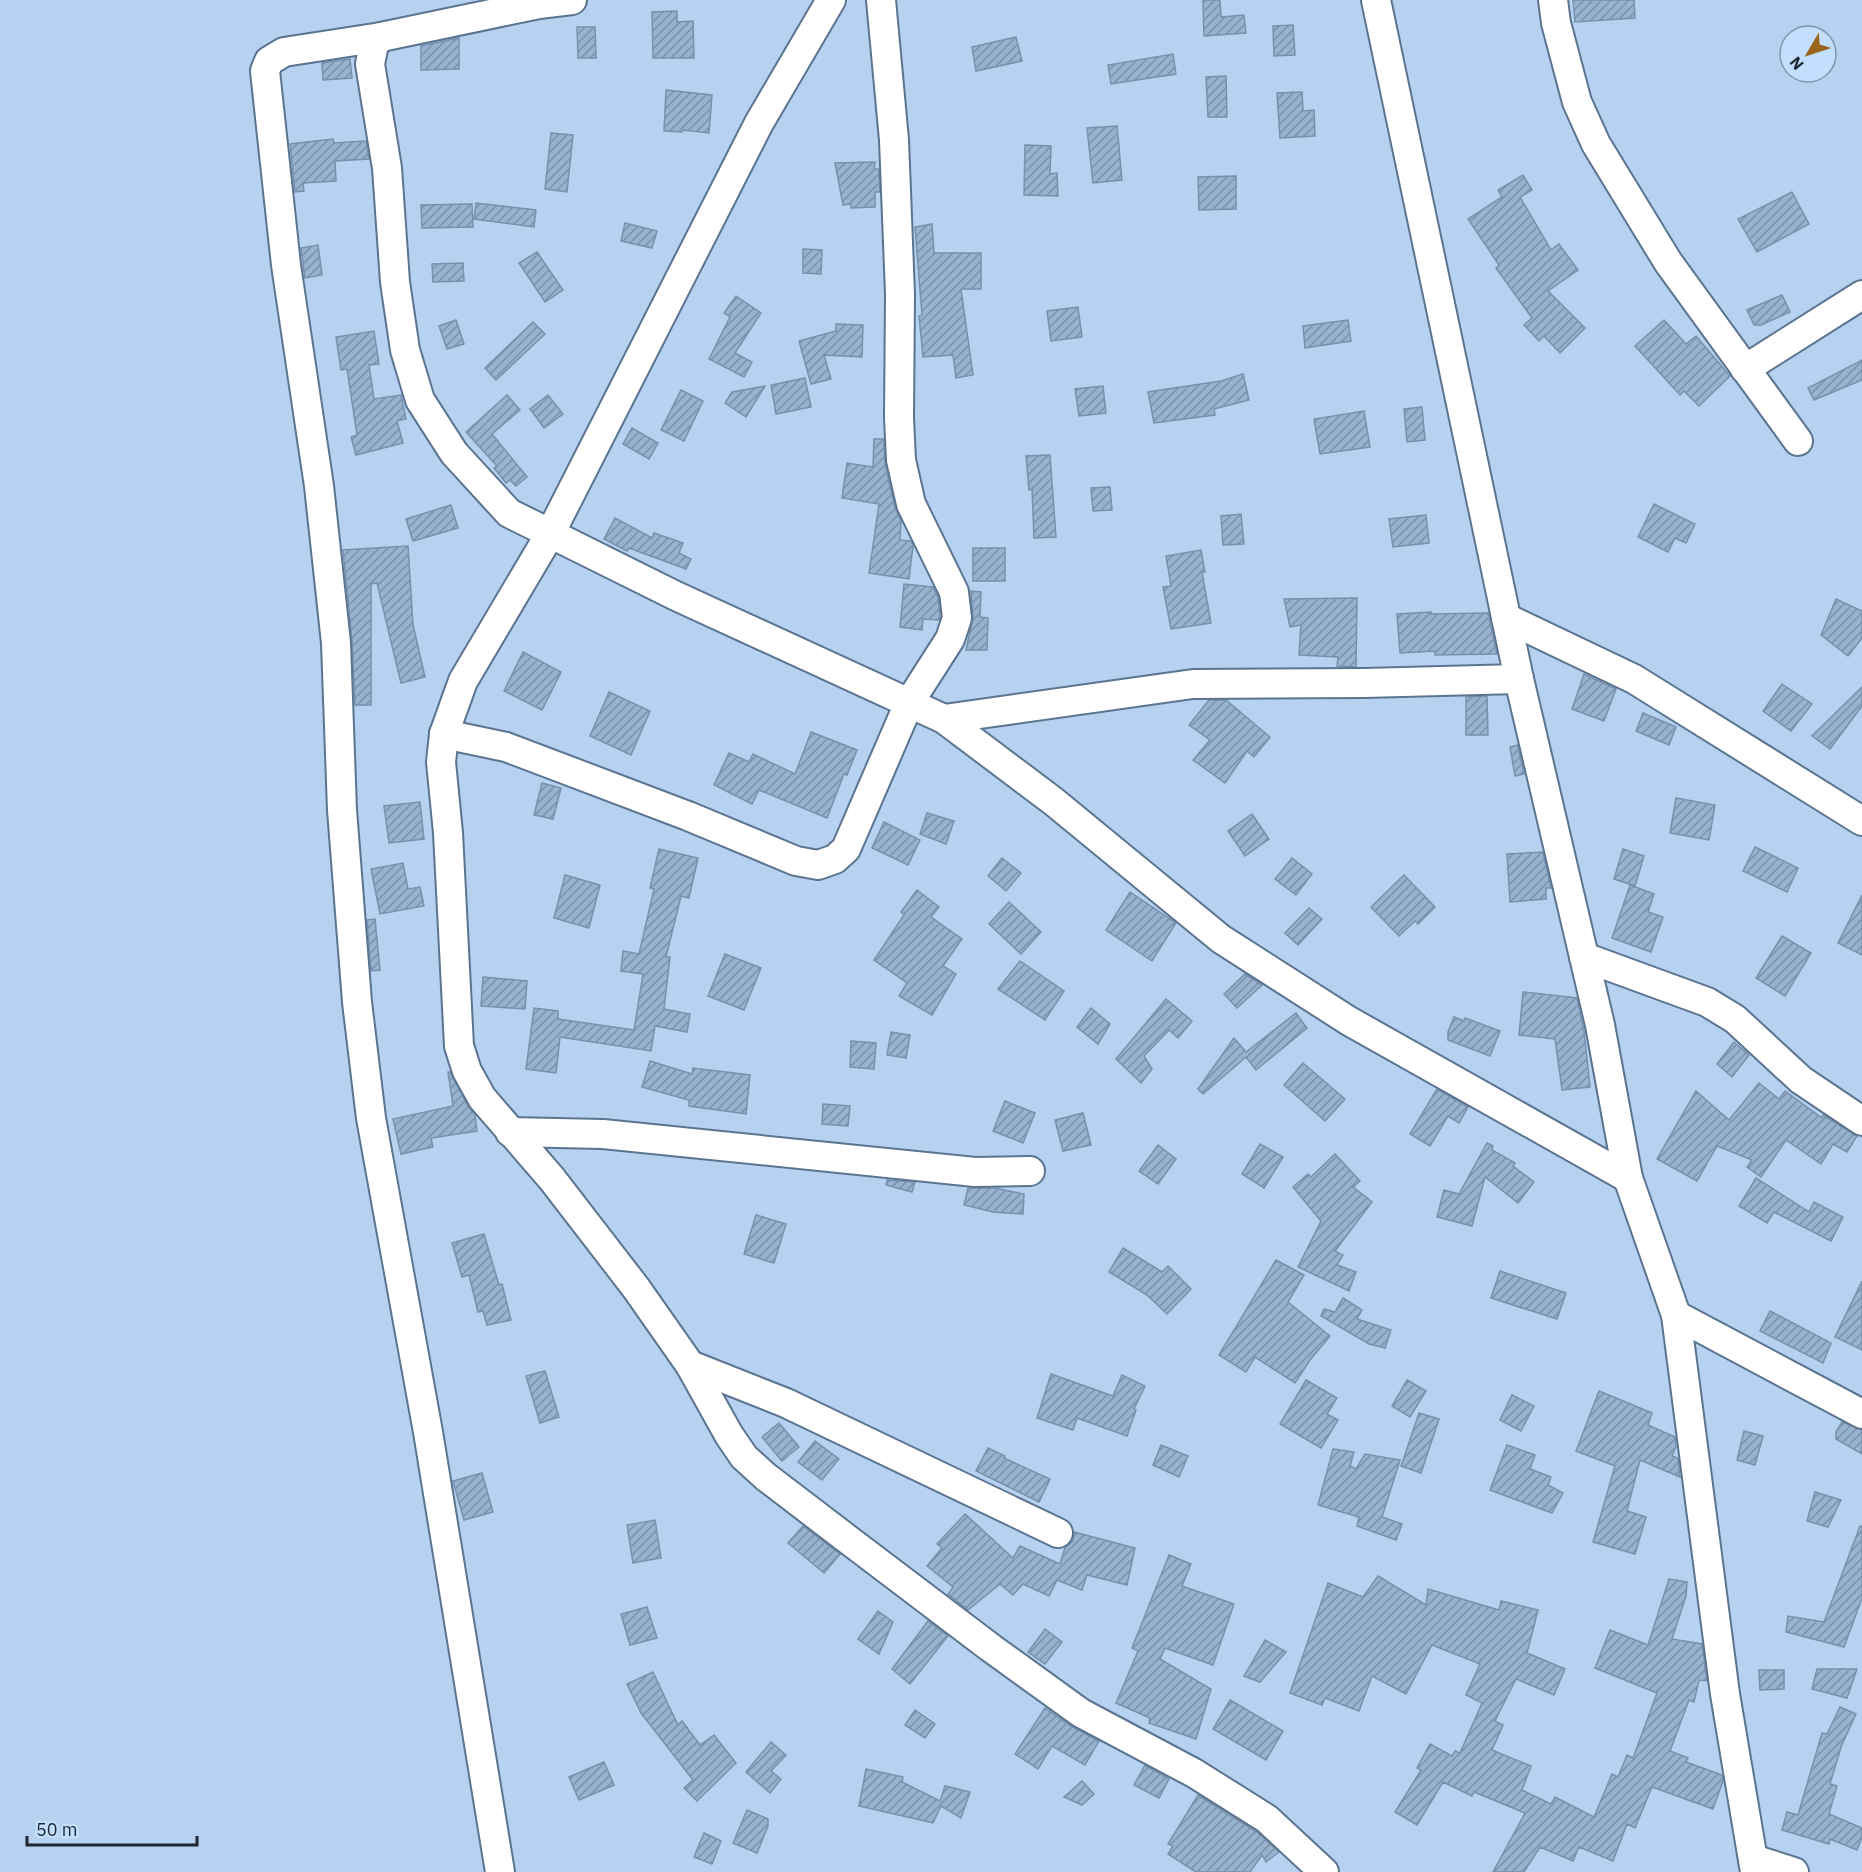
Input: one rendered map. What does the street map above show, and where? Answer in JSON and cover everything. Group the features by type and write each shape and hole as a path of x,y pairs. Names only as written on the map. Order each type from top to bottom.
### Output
{"street":[{"path":"500,1872 428,1432 371,1118 357,1002 343,821 336,643 319,486 286,265 265,72 269,61 284,52 381,37 539,4 572,0"},
{"path":"831,0 759,123 550,534 463,681 444,734 441,762 448,833 459,1046 467,1071 482,1098 552,1179 636,1287 690,1365 744,1457 766,1477 991,1648 1081,1713 1194,1773 1267,1819 1324,1872"},
{"path":"444,734 506,747 688,816 796,861 818,865 835,859 846,849 909,703 950,639 957,618 954,592 911,504 901,460 900,294 894,140 881,0"},
{"path":"1376,0 1519,679 1600,1025 1628,1178 1677,1315 1725,1694 1754,1865 1794,1872"},
{"path":"1553,0 1556,23 1577,102 1596,144 1668,262 1798,441"},
{"path":"381,37 374,44 370,64 387,168 395,282 405,350 420,400 454,453 509,513 676,596 944,719 1053,801 1221,939 1350,1021 1628,1178"},
{"path":"1745,369 1862,295"},
{"path":"1506,618 1634,680 1862,821"},
{"path":"944,719 1193,684 1519,679"},
{"path":"1584,957 1707,1002 1735,1019 1801,1080 1862,1121"},
{"path":"510,1132 603,1134 975,1172 1030,1171"},
{"path":"1677,1315 1862,1414"},
{"path":"690,1365 786,1403 1058,1533"}],"building":[{"path":"1203,0 1220,0 1221,17 1244,15 1246,33 1204,36"},
{"path":"1573,0 1634,0 1635,18 1575,22"},
{"path":"677,11 677,22 693,21 694,58 653,58 652,12"},
{"path":"1293,25 1295,55 1274,56 1273,26"},
{"path":"577,27 595,27 596,58 578,58"},
{"path":"1016,37 1022,61 976,71 972,47"},
{"path":"459,38 459,69 421,70 421,46"},
{"path":"1173,54 1176,74 1111,84 1108,65"},
{"path":"350,59 352,78 323,80 322,63"},
{"path":"1226,76 1227,117 1208,117 1206,77"},
{"path":"666,90 712,95 709,133 683,130 682,132 664,131"},
{"path":"1302,92 1303,111 1314,110 1315,136 1280,138 1277,93"},
{"path":"1117,126 1122,180 1093,183 1087,128"},
{"path":"551,133 573,135 567,192 545,189"},
{"path":"333,139 334,143 366,141 369,159 335,161 336,181 303,183 304,191 295,192 290,144"},
{"path":"1025,145 1051,146 1050,174 1057,173 1058,196 1024,195"},
{"path":"875,162 874,169 879,169 880,192 875,192 875,207 851,208 851,204 843,205 835,163"},
{"path":"1523,175 1532,190 1520,197 1551,250 1559,244 1578,270 1548,291 1585,328 1560,353 1544,336 1539,341 1524,325 1532,318 1496,268 1499,265 1468,219 1502,197 1498,190"},
{"path":"1236,176 1236,209 1199,210 1198,177"},
{"path":"1792,192 1809,224 1757,252 1738,219"},
{"path":"476,203 536,210 534,227 474,219"},
{"path":"472,204 473,227 422,228 421,205"},
{"path":"625,223 657,231 652,248 621,241"},
{"path":"932,224 934,253 981,253 981,289 961,289 973,375 956,378 953,355 923,357 915,227"},
{"path":"318,245 322,275 305,278 301,248"},
{"path":"803,249 822,250 821,274 803,273"},
{"path":"537,252 563,290 545,302 519,263"},
{"path":"463,263 464,281 433,282 432,264"},
{"path":"1782,295 1790,312 1761,325 1754,325 1747,310"},
{"path":"736,296 761,313 735,353 752,362 744,377 709,359 730,317 724,313"},
{"path":"1078,307 1082,337 1051,341 1047,311"},
{"path":"456,320 464,344 447,349 439,326"},
{"path":"1348,320 1351,341 1305,348 1303,326"},
{"path":"1664,320 1686,344 1696,336 1730,376 1699,406 1684,391 1680,395 1635,346"},
{"path":"533,322 545,334 496,380 485,368"},
{"path":"836,324 863,325 862,357 824,355 831,379 811,384 799,341 836,331"},
{"path":"374,331 379,364 369,365 374,399 401,395 406,419 397,421 403,443 356,455 351,437 357,435 347,369 341,370 336,337"},
{"path":"1862,360 1862,380 1814,400 1808,388"},
{"path":"1243,374 1249,400 1214,409 1215,415 1154,423 1148,392 1221,381"},
{"path":"805,378 811,407 776,414 771,385"},
{"path":"765,386 746,417 725,403 732,392"},
{"path":"1103,386 1106,413 1079,416 1075,389"},
{"path":"681,390 703,401 684,441 661,430"},
{"path":"507,395 520,410 492,434 527,477 516,486 510,480 506,483 494,468 497,466 466,432"},
{"path":"548,395 563,414 544,428 530,409"},
{"path":"1422,407 1425,440 1407,442 1404,409"},
{"path":"1364,411 1370,447 1320,454 1314,419"},
{"path":"632,428 658,443 649,459 623,444"},
{"path":"874,439 884,439 885,464 895,508 901,521 900,540 911,541 913,546 909,579 869,573 879,504 842,498 847,463 873,467"},
{"path":"1050,455 1056,537 1034,538 1032,489 1029,490 1026,456"},
{"path":"1110,487 1112,510 1093,511 1091,488"},
{"path":"1654,504 1695,524 1686,543 1675,538 1668,552 1638,537"},
{"path":"451,505 458,528 413,541 406,519"},
{"path":"1241,514 1244,544 1223,545 1221,516"},
{"path":"1426,515 1429,543 1393,547 1389,519"},
{"path":"615,518 652,538 654,533 683,543 679,553 691,559 686,569 629,548 627,551 604,539"},
{"path":"408,546 413,625 425,677 401,683 377,583 371,584 371,705 355,705 352,641 343,550"},
{"path":"973,548 1005,548 1005,581 973,581"},
{"path":"1201,550 1205,572 1202,572 1211,623 1171,629 1163,587 1171,586 1166,556"},
{"path":"904,584 933,587 938,597 939,620 923,619 922,630 900,627"},
{"path":"971,591 981,592 980,617 988,618 987,650 966,650 973,617"},
{"path":"1357,598 1356,667 1337,666 1338,657 1299,655 1301,625 1290,627 1284,599"},
{"path":"1836,599 1862,611 1862,638 1848,656 1821,635"},
{"path":"1431,612 1431,614 1488,613 1497,654 1435,655 1435,651 1400,653 1397,614"},
{"path":"523,652 561,672 542,710 504,691"},
{"path":"1584,674 1616,689 1604,721 1572,709"},
{"path":"1782,684 1812,704 1791,731 1763,711"},
{"path":"1862,687 1862,706 1830,749 1812,736"},
{"path":"609,692 650,711 631,755 590,736"},
{"path":"1487,696 1488,735 1466,735 1466,697"},
{"path":"1209,700 1226,700 1270,737 1254,757 1247,751 1225,783 1193,760 1210,740 1189,725"},
{"path":"1643,713 1676,727 1669,745 1636,731"},
{"path":"811,732 857,750 847,775 844,774 827,818 759,790 752,804 714,785 729,753 749,762 753,754 795,774"},
{"path":"1518,745 1524,774 1515,776 1510,747"},
{"path":"542,783 561,788 553,819 534,815"},
{"path":"1676,798 1715,805 1709,840 1670,833"},
{"path":"420,802 424,839 389,843 384,806"},
{"path":"927,813 954,821 946,844 920,834"},
{"path":"1252,814 1269,839 1245,856 1228,831"},
{"path":"884,822 920,840 908,865 872,848"},
{"path":"1755,847 1798,868 1787,892 1743,871"},
{"path":"659,849 698,858 689,898 681,896 666,957 670,957 664,1009 690,1014 687,1032 655,1026 651,1051 560,1037 556,1073 526,1069 534,1008 558,1011 558,1019 634,1030 643,974 621,971 623,951 639,954 654,889 650,888"},
{"path":"1623,849 1644,856 1635,886 1614,879"},
{"path":"1543,852 1551,888 1546,888 1546,899 1510,902 1507,854"},
{"path":"1002,858 1021,873 1006,891 988,876"},
{"path":"1292,858 1312,874 1296,895 1275,879"},
{"path":"403,863 408,889 420,887 424,906 380,914 371,869"},
{"path":"565,875 600,885 589,928 554,918"},
{"path":"1404,875 1435,907 1418,924 1415,921 1399,936 1371,907"},
{"path":"1630,885 1654,894 1648,912 1663,917 1651,952 1612,938"},
{"path":"917,890 939,907 931,917 962,939 943,966 956,974 932,1015 899,996 907,983 874,960 904,915 901,912"},
{"path":"1130,892 1176,923 1152,961 1106,930"},
{"path":"1862,895 1862,955 1838,943"},
{"path":"1009,902 1041,932 1021,954 989,924"},
{"path":"1309,908 1322,919 1298,945 1285,933"},
{"path":"375,919 380,970 371,971 367,920"},
{"path":"1782,936 1811,953 1785,996 1756,978"},
{"path":"725,954 761,968 744,1010 708,996"},
{"path":"1020,961 1064,991 1045,1020 998,989"},
{"path":"1245,974 1262,985 1237,1008 1224,994"},
{"path":"483,977 527,981 525,1009 481,1006"},
{"path":"1523,992 1577,998 1584,1031 1590,1087 1562,1090 1555,1039 1519,1035"},
{"path":"1166,999 1192,1021 1178,1038 1169,1030 1144,1056 1152,1069 1141,1083 1116,1059"},
{"path":"1091,1008 1110,1024 1098,1044 1077,1027"},
{"path":"1296,1013 1307,1028 1256,1070 1246,1057 1203,1094 1198,1089 1234,1038 1246,1052"},
{"path":"1454,1017 1464,1021 1465,1018 1500,1031 1490,1056 1448,1040 1448,1032"},
{"path":"891,1032 910,1035 906,1058 887,1055"},
{"path":"851,1041 876,1043 874,1069 850,1067"},
{"path":"1734,1042 1749,1055 1732,1077 1717,1064"},
{"path":"650,1061 692,1074 693,1068 750,1075 746,1114 689,1106 689,1100 642,1087"},
{"path":"1303,1063 1345,1099 1325,1121 1284,1085"},
{"path":"448,1072 475,1115 477,1131 431,1138 433,1147 401,1154 393,1119 453,1106"},
{"path":"1759,1083 1779,1099 1785,1091 1822,1118 1823,1115 1857,1136 1847,1152 1833,1144 1821,1164 1786,1140 1761,1177 1747,1167 1752,1160 1717,1146 1697,1181 1657,1159 1696,1091 1729,1120"},
{"path":"1437,1089 1468,1107 1459,1123 1448,1116 1430,1146 1410,1134"},
{"path":"1005,1101 1035,1113 1023,1143 993,1131"},
{"path":"823,1104 850,1106 848,1126 822,1124"},
{"path":"1083,1113 1091,1145 1063,1151 1055,1120"},
{"path":"1487,1143 1493,1146 1492,1150 1515,1163 1513,1166 1534,1182 1518,1203 1485,1177 1472,1226 1437,1217 1444,1190 1459,1194"},
{"path":"1260,1144 1283,1157 1264,1188 1242,1174"},
{"path":"1158,1145 1176,1159 1158,1184 1139,1171"},
{"path":"1335,1154 1360,1181 1353,1187 1372,1202 1335,1251 1343,1255 1337,1265 1356,1272 1349,1291 1298,1267 1321,1221 1293,1187 1308,1174 1311,1177"},
{"path":"1756,1178 1809,1212 1814,1202 1843,1217 1831,1241 1774,1212 1767,1223 1739,1206"},
{"path":"887,1180 915,1182 912,1192 886,1185"},
{"path":"968,1188 995,1188 1024,1194 1023,1214 993,1212 964,1205"},
{"path":"756,1215 786,1224 774,1263 744,1254"},
{"path":"484,1234 499,1285 502,1284 511,1320 487,1325 483,1311 478,1312 469,1275 462,1277 452,1243"},
{"path":"1123,1248 1162,1272 1168,1266 1191,1289 1167,1314 1147,1295 1109,1272"},
{"path":"1276,1260 1304,1275 1288,1302 1330,1336 1295,1383 1255,1357 1246,1372 1219,1355"},
{"path":"1500,1271 1566,1293 1557,1319 1491,1298"},
{"path":"1862,1281 1862,1350 1835,1337"},
{"path":"1343,1298 1362,1310 1357,1319 1391,1330 1385,1348 1369,1344 1321,1316 1324,1309 1335,1312"},
{"path":"1770,1311 1831,1343 1823,1363 1760,1331"},
{"path":"545,1371 559,1417 540,1423 526,1376"},
{"path":"1051,1374 1113,1396 1122,1375 1145,1386 1134,1409 1136,1410 1127,1436 1077,1418 1073,1430 1037,1418"},
{"path":"1306,1380 1337,1398 1327,1414 1338,1420 1321,1448 1280,1424"},
{"path":"1407,1380 1426,1391 1410,1417 1392,1406"},
{"path":"1599,1391 1652,1413 1648,1425 1675,1437 1676,1447 1672,1456 1678,1458 1680,1477 1640,1460 1627,1511 1646,1517 1635,1554 1593,1542 1615,1466 1576,1451"},
{"path":"1512,1395 1534,1406 1521,1431 1500,1420"},
{"path":"1419,1413 1439,1419 1421,1473 1401,1466"},
{"path":"1842,1422 1862,1430 1862,1454 1836,1439 1836,1432"},
{"path":"779,1423 799,1447 782,1461 762,1437"},
{"path":"1744,1431 1763,1436 1755,1465 1737,1460"},
{"path":"815,1441 839,1459 822,1480 798,1462"},
{"path":"1161,1445 1188,1456 1179,1477 1153,1465"},
{"path":"1507,1445 1535,1455 1530,1469 1551,1477 1548,1485 1563,1493 1552,1513 1490,1490"},
{"path":"988,1448 1050,1479 1039,1502 976,1471"},
{"path":"1333,1449 1354,1452 1350,1466 1356,1469 1365,1454 1400,1460 1382,1517 1402,1524 1396,1540 1357,1526 1359,1517 1318,1505"},
{"path":"482,1473 493,1512 464,1520 453,1481"},
{"path":"1815,1492 1841,1500 1828,1527 1807,1521"},
{"path":"965,1514 1013,1558 1020,1546 1060,1564 1065,1548 1073,1541 1074,1532 1135,1548 1127,1585 1087,1575 1082,1590 1057,1580 1049,1596 1023,1584 1013,1595 1000,1584 968,1610 948,1594 953,1587 927,1566 942,1548 937,1544"},
{"path":"655,1520 661,1558 633,1563 627,1525"},
{"path":"803,1526 840,1554 824,1573 788,1543"},
{"path":"1860,1526 1862,1526 1862,1598 1844,1647 1786,1632 1788,1616 1824,1622"},
{"path":"1169,1555 1191,1564 1182,1586 1234,1604 1213,1665 1165,1648 1160,1659 1211,1689 1196,1739 1149,1723 1150,1718 1116,1703 1138,1651 1132,1648"},
{"path":"1378,1576 1426,1605 1428,1589 1499,1610 1501,1601 1538,1610 1527,1653 1565,1669 1554,1695 1516,1679 1495,1721 1503,1725 1492,1750 1531,1766 1522,1790 1551,1804 1555,1797 1594,1817 1612,1774 1618,1777 1627,1755 1633,1758 1657,1693 1595,1668 1610,1630 1648,1645 1669,1579 1687,1582 1686,1596 1672,1639 1702,1644 1707,1681 1699,1680 1694,1702 1689,1700 1670,1751 1688,1758 1686,1762 1722,1775 1723,1781 1713,1809 1652,1787 1635,1828 1627,1824 1613,1861 1579,1847 1573,1861 1540,1847 1524,1872 1493,1872 1525,1813 1474,1792 1472,1796 1443,1782 1417,1825 1395,1812 1421,1770 1417,1768 1430,1744 1452,1756 1455,1751 1460,1753 1482,1703 1466,1695 1480,1664 1432,1645 1406,1694 1372,1676 1359,1711 1325,1698 1322,1705 1290,1693 1328,1583 1363,1597"},
{"path":"647,1607 657,1638 630,1645 621,1614"},
{"path":"878,1611 893,1622 879,1654 858,1639"},
{"path":"928,1621 948,1636 910,1684 892,1669"},
{"path":"1045,1629 1062,1642 1045,1664 1028,1652"},
{"path":"1265,1640 1286,1652 1260,1682 1244,1676"},
{"path":"1817,1669 1857,1669 1847,1698 1812,1689"},
{"path":"1759,1670 1784,1670 1784,1689 1760,1690"},
{"path":"653,1672 678,1725 682,1721 700,1745 714,1735 736,1763 697,1801 684,1788 693,1780 641,1713 627,1684"},
{"path":"1230,1700 1283,1731 1266,1760 1213,1729"},
{"path":"1840,1707 1856,1714 1841,1747 1830,1784 1837,1786 1829,1814 1862,1828 1862,1837 1857,1850 1830,1839 1829,1844 1782,1830 1787,1812 1798,1815 1822,1733 1827,1734"},
{"path":"1045,1708 1071,1726 1099,1741 1085,1765 1052,1746 1038,1769 1015,1754"},
{"path":"915,1710 935,1724 925,1738 905,1725"},
{"path":"771,1742 786,1755 771,1771 781,1779 770,1793 746,1772"},
{"path":"604,1762 614,1785 579,1800 569,1777"},
{"path":"1145,1765 1169,1779 1159,1798 1134,1785"},
{"path":"866,1769 903,1777 902,1782 940,1801 945,1786 970,1792 961,1818 941,1806 933,1823 859,1806"},
{"path":"1082,1781 1094,1794 1082,1805 1064,1797"},
{"path":"1198,1795 1257,1832 1279,1852 1266,1862 1262,1855 1250,1872 1196,1872 1168,1854 1173,1846 1168,1844"},
{"path":"747,1810 768,1819 768,1826 757,1853 733,1843"},
{"path":"704,1833 721,1841 712,1864 694,1857"}]}
